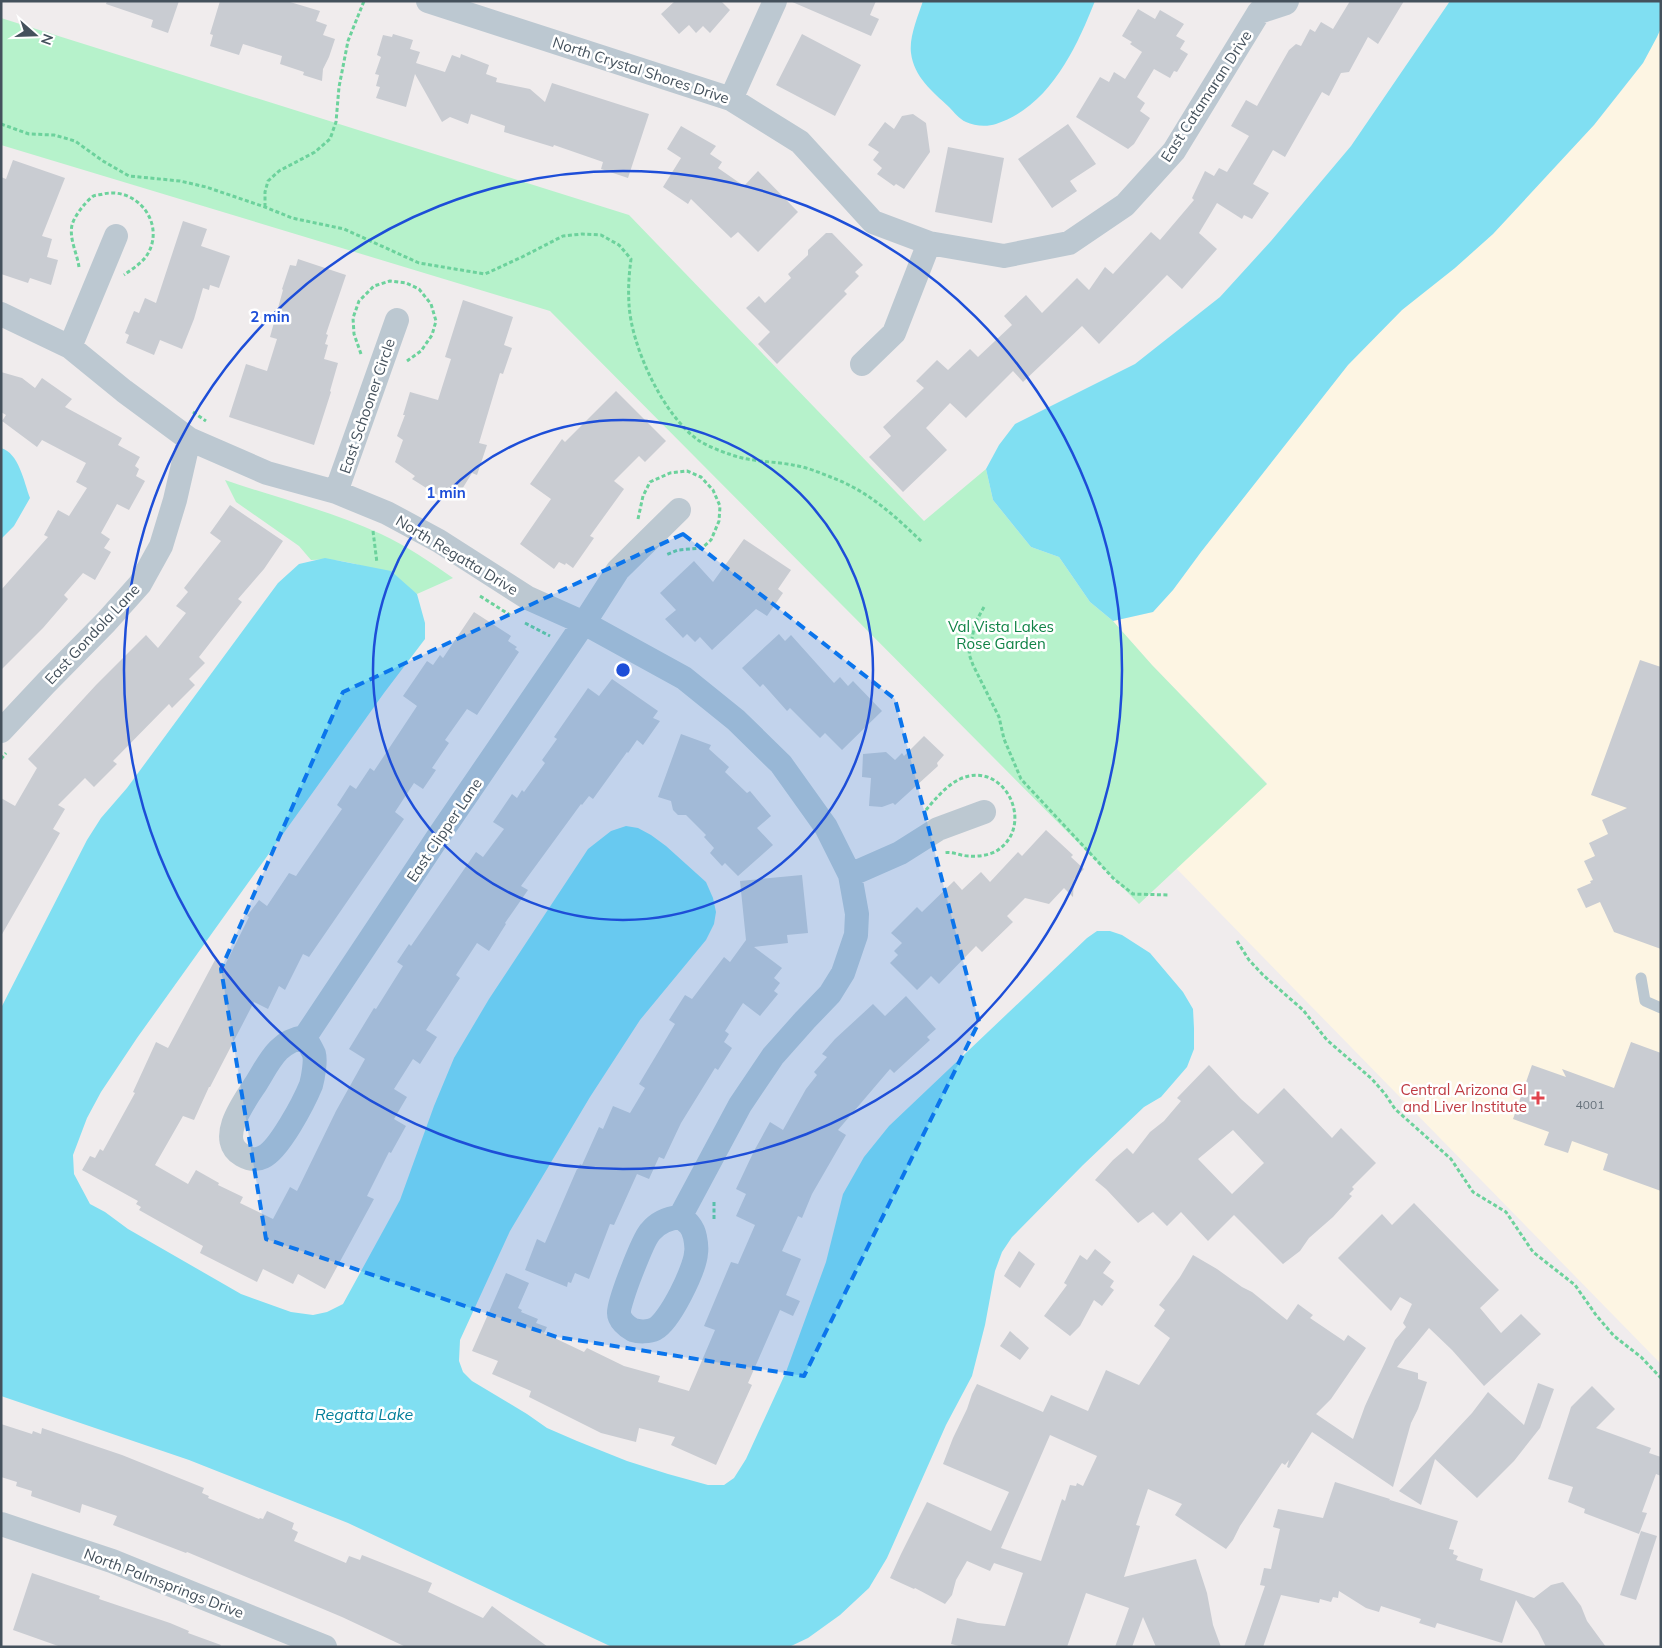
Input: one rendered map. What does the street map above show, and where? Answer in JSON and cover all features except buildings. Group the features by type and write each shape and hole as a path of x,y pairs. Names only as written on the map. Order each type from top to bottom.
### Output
{"street":[{"name":"North Crystal Shores Drive","path":"428,1 731,99 800,142 874,222 929,243"},
{"path":"731,99 775,1"},
{"name":"East Catamaran Drive","path":"929,243 1004,256 1069,243 1125,205 1174,151 1258,7 1286,4 1287,1"},
{"path":"70,347 116,236"},
{"path":"862,364 894,333 929,243"},
{"name":"North Regatta Drive","path":"1,314 70,347 124,391 189,439 267,473 336,492 387,513 439,541 528,598 584,623 684,678 736,720 781,764 826,828 850,875"},
{"name":"East Schooner Circle","path":"336,492 397,320"},
{"name":"East Gondola Lane","path":"1,731 140,584 161,546 175,500 189,439"},
{"name":"East Clipper Lane","path":"305,1037 618,570 679,510"},
{"path":"680,1217 740,1105 773,1056 830,994 843,973 856,934 857,914 850,875 900,853 938,829 984,812"},
{"path":"305,1037 314,1055 312,1083 293,1120 272,1152 261,1158 251,1160 235,1151 230,1141 231,1128 247,1097 276,1052 292,1039 305,1037"},
{"name":"North Palmsprings Drive","path":"1,1524 112,1561 315,1645"}],"lane":[{"path":"1641,978 1645,1001 1661,1008"}],"path":[{"path":"265,207 265,192 268,180 279,171 315,152 330,139 336,122 339,87 348,41 364,1"},
{"path":"1,124 29,134 54,135 74,141 129,176 180,181 206,187 292,218 344,229 420,263 485,274 522,258 563,236 602,235 619,245 631,259 628,306 638,348 658,391 674,416 698,440 730,455 795,465 834,478 864,493 889,511 922,542"},
{"path":"80,274 72,239 72,225 79,210 92,196 113,192 128,195 143,206 151,220 153,237 150,249 144,259 119,281"},
{"path":"361,357 361,351 354,334 353,318 359,301 374,286 390,281 406,283 419,289 431,304 436,321 432,335 421,351 402,365"},
{"path":"186,408 210,423"},
{"path":"637,524 643,496 650,482 670,472 687,471 701,477 713,490 720,506 720,521 710,540 702,548 678,550 664,556"},
{"path":"366,528 378,533"},
{"path":"473,592 513,617"},
{"path":"984,607 975,623 969,654 973,666 999,717 1004,739 1022,779 1114,879 1133,894 1168,895"},
{"path":"521,621 570,644"},
{"path":"924,812 936,798 960,780 975,776 992,778 1004,787 1012,798 1016,816 1011,836 998,850 981,856 968,856 950,851 942,853"},
{"path":"1237,941 1249,960 1263,975 1304,1010 1327,1040 1372,1079 1395,1109 1451,1159 1473,1192 1506,1212 1533,1252 1575,1285 1596,1315 1614,1336 1641,1357 1661,1378"},
{"path":"714,1196 714,1225"}],"highlighted area":[{"path":"683,534 895,699 979,1022 804,1376 557,1337 266,1239 221,969 343,692"}],"shaded area":[{"path":"1661,28 1661,1364 1176,868 1267,783 1152,665 1113,621 1153,612 1173,590 1348,365 1402,310 1493,234 1594,125 1643,63"}],"green space":[{"name":"Val Vista Lakes Rose Garden","path":"1,18 629,215 924,521 986,469 993,500 1031,547 1059,557 1090,602 1113,621 1152,665 1267,784 1139,904 550,311 1,145"},
{"path":"225,480 323,512 381,534 427,560 453,578 417,594 394,579 367,567 324,559 311,560 299,546 236,502"}],"water":[{"path":"923,1 1095,1 1069,57 1046,90 1015,116 996,124 985,126 961,119 930,89 916,69 911,53 911,40"},
{"path":"1450,1 1661,1 1661,28 1643,63 1594,125 1493,234 1455,268 1402,310 1348,365 1173,590 1153,612 1113,621 1090,602 1059,557 1031,547 993,500 986,469 999,445 1015,424 1135,364 1220,297 1271,241 1351,146"},
{"path":"1,448 7,451 17,462 30,498 14,526 1,539"},
{"name":"Regatta Lake","path":"325,558 391,571 417,594 425,623 425,639 384,693 137,1038 101,1092 87,1118 73,1155 74,1174 90,1204 105,1212 128,1229 241,1294 291,1312 313,1315 327,1312 343,1304 400,1200 434,1106 454,1058 489,999 588,849 611,831 626,826 638,828 651,835 706,882 713,898 716,912 714,924 706,940 640,1020 590,1097 510,1231 460,1340 459,1361 463,1372 472,1381 547,1428 627,1461 708,1485 724,1485 734,1478 746,1459 786,1372 826,1262 843,1194 864,1157 889,1126 1087,938 1097,931 1110,931 1122,935 1150,953 1183,992 1193,1009 1194,1049 1187,1067 1161,1097 1144,1107 1083,1165 1012,1237 1002,1252 995,1271 985,1325 972,1376 946,1425 887,1558 869,1588 840,1615 808,1638 789,1647 612,1647 348,1523 189,1460 1,1396 1,1008 87,840 101,818 127,788 278,583 299,564"}],"place":[{"name":"Central Arizona GI and Liver Institute","path":"1538,1098"}]}
